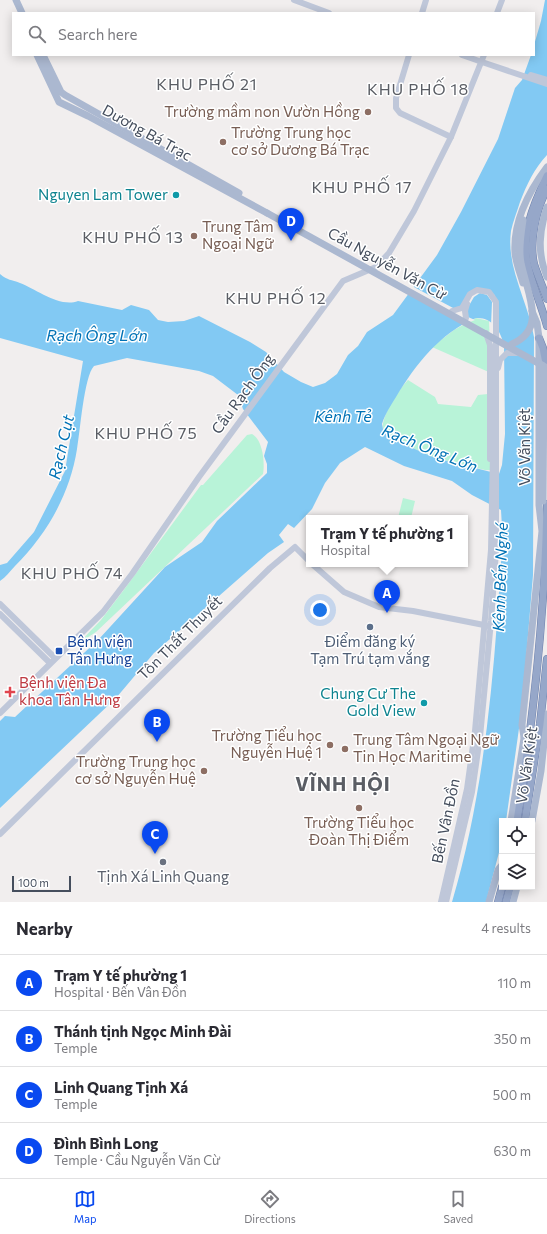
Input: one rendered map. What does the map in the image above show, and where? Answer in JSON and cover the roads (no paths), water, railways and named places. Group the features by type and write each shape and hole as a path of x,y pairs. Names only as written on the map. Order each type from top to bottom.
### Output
{"highway":[{"path":"547,176 532,244 534,263 547,299"},
{"path":"523,220 538,189 545,186"},
{"path":"545,186 529,220 526,234 526,252 529,271 547,326"},
{"path":"538,338 543,348 546,366"},
{"name":"Võ Văn Kiệt","path":"517,818 527,756 538,658 547,536 544,520 544,504"},
{"name":"Võ Văn Kiệt","path":"525,818 540,724 547,659"},
{"path":"497,902 501,890"},
{"path":"506,902 509,890"}],"main road":[{"path":"11,0 17,12"},
{"path":"16,0 22,12"},
{"path":"294,0 326,12"},
{"path":"422,12 426,0"},
{"path":"497,12 502,0"},
{"path":"37,56 59,102 66,95"},
{"name":"Dương Bá Trạc","path":"43,56 61,92 146,145"},
{"path":"409,56 396,98 396,108 400,113 451,137"},
{"path":"465,56 547,84"},
{"path":"475,56 547,80"},
{"name":"Cầu Rạch Ông","path":"0,714 103,612 128,579 197,479 343,281 373,269 386,258 414,211 451,137 484,56"},
{"name":"Dương Bá Trạc","path":"59,102 146,145 268,212"},
{"name":"Võ Văn Kiệt","path":"524,737 522,725 544,520 539,505 538,338 536,322 515,254 516,231 523,209 547,168"},
{"path":"547,207 541,231 540,248 547,277"},
{"path":"512,344 524,340 534,334 538,318 521,262 520,248 523,209"},
{"name":"Cầu Nguyễn Văn Cừ","path":"268,212 466,318 512,344 546,366"},
{"name":"Cầu Nguyễn Văn Cừ","path":"268,212 519,353 546,366"},
{"name":"Cầu Nguyễn Văn Cừ","path":"452,311 462,308 474,291 487,291 493,295 496,302 494,468"},
{"name":"Cầu Nguyễn Văn Cừ","path":"466,318 465,308 472,296 477,292 488,294 494,303 495,331"},
{"path":"486,334 490,345 490,453 494,468"},
{"path":"494,468 498,454 498,364 507,353 519,353"},
{"path":"544,504 544,374 546,366"},
{"path":"538,383 547,376"},
{"name":"Bến Vân Đồn","path":"446,902 472,792 494,550 494,468"},
{"name":"Võ Văn Kiệt","path":"511,818 534,659 542,561 547,536"},
{"name":"Tôn Thất Thuyết","path":"0,834 204,632 295,547 306,558"},
{"path":"315,567 344,592 379,607 413,611 488,626"},
{"path":"0,604 55,658"},
{"path":"0,614 50,663"},
{"name":"Bến Vân Đồn","path":"440,902 467,789 488,626"},
{"name":"Võ Văn Kiệt","path":"533,818 541,771 547,714"},
{"path":"489,902 499,869"},
{"path":"497,902 494,896 499,877"},
{"path":"513,902 516,890"}],"water":[{"path":"545,0 547,0 547,155 542,160 528,183 520,202 511,231 510,245 514,271 534,337 533,575 522,707 506,818 499,818 499,852 486,902 452,902 469,833 487,728 501,566 501,510 472,495 452,481 404,466 365,447 340,463 325,483 312,509 294,528 288,524 279,535 284,542 268,553 154,653 116,698 0,808 0,721 5,716 15,717 99,639 165,567 202,542 217,521 267,473 267,464 264,456 268,442 243,409 238,395 213,376 199,371 127,358 94,366 85,392 74,466 63,497 47,527 37,541 27,554 0,581 0,565 7,563 34,532 65,471 83,361 0,338 0,274 7,279 17,282 48,297 64,302 78,301 122,310 131,305 149,310 158,320 168,322 184,321 199,316 250,342 266,352 284,372 301,382 313,387 325,383 337,374 348,355 358,346 367,332 393,315 437,255 461,212 498,139 515,88 522,80 531,56 535,56 535,42","holes":["476,318 482,318 491,322 501,335 504,346 505,434 502,465 499,474 435,458 397,441 383,429 382,424 388,410 412,373 440,341 463,324"]}],"place":[{"name":"Trường mầm non Vườn Hồng","path":"368,112"},
{"name":"Trường Trung học cơ sở Dương Bá Trạc","path":"223,142"},
{"name":"Nguyen Lam Tower","path":"176,195"},
{"name":"Trung Tâm Ngoại Ngữ","path":"194,236"},
{"name":"Đình Bình Long","path":"291,241"},
{"name":"Trạm Y tế phường 1","path":"387,613"},
{"name":"Điểm đăng ký Tạm Trú tạm vắng","path":"370,627"},
{"name":"Bệnh viện Tân Hưng","path":"59,651"},
{"name":"Bệnh viện Đa khoa Tân Hưng","path":"10,692"},
{"name":"Chung Cư The Gold View","path":"424,703"},
{"name":"Thánh tịnh Ngọc Minh Đài","path":"157,742"},
{"name":"Trường Tiểu học Nguyễn Huệ 1","path":"330,745"},
{"name":"Trung Tâm Ngoại Ngữ Tin Học Maritime","path":"345,749"},
{"name":"Trường Trung học cơ sở Nguyễn Huệ","path":"204,771"},
{"name":"Trường Tiểu học Đoàn Thị Điểm","path":"359,808"},
{"name":"Linh Quang Tịnh Xá","path":"155,854"},
{"name":"Tịnh Xá Linh Quang","path":"163,862"}],"district":[{"name":"KHU PHỐ 21","path":"207,84"},
{"name":"KHU PHỐ 18","path":"418,89"},
{"name":"KHU PHỐ 17","path":"362,187"},
{"name":"KHU PHỐ 13","path":"133,237"},
{"name":"KHU PHỐ 12","path":"276,298"},
{"name":"KHU PHỐ 75","path":"146,433"},
{"name":"KHU PHỐ 74","path":"72,573"},
{"name":"VĨNH HỘI","path":"343,784"}],"water label":[{"name":"Rạch Ông Lớn","path":"97,335"},
{"name":"Kênh Tẻ","path":"343,416"},
{"name":"Rạch Cụt","path":"61,447"},
{"name":"Rạch Ông Lớn","path":"430,448"},
{"name":"Kênh Bến Nghé","path":"500,577"}]}
